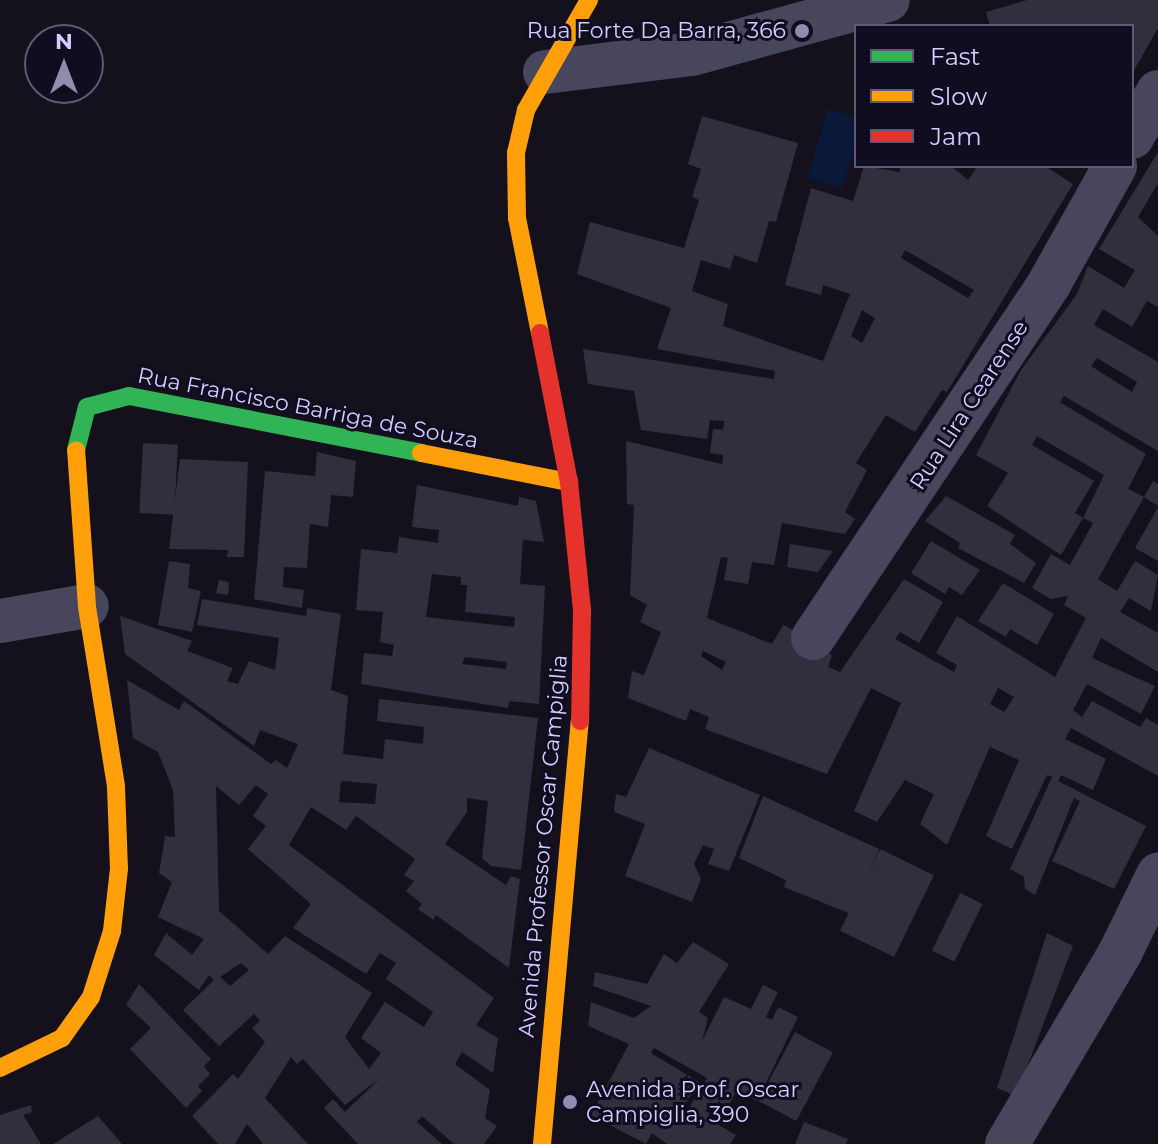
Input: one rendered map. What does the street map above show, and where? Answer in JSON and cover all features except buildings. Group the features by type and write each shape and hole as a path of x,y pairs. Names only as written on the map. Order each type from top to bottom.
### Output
{"street":[{"name":"Avenida Professor Oscar Campiglia","path":"542,1144 583,688 569,482 517,218 516,153 545,72 589,0"},
{"path":"545,72 692,54 888,0"},
{"path":"1134,134 1158,92"},
{"name":"Rua Lira Cearense","path":"813,638 1050,282 1114,168"},
{"name":"Rua Francisco Barriga de Souza","path":"0,1068 62,1038 91,997 112,931 119,869 116,786 87,606 75,438 78,419 107,397 346,436 569,482"},
{"path":"0,621 87,606"},
{"path":"1007,1144 1121,951 1158,875"}],"water":[{"path":"828,109 854,116 854,150 842,188 807,178"}],"traffic: fast":[{"path":"76,450 87,407 129,396 421,453"}],"traffic: slow":[{"path":"540,333 517,218 516,153 526,110 589,0"},
{"path":"0,1068 62,1038 91,997 112,931 119,869 116,786 87,606 76,450"},
{"path":"421,453 569,482"},
{"path":"542,1144 580,721"}],"traffic: jam":[{"path":"540,333 569,482 582,611 580,721"}],"place":[{"name":"Rua Forte Da Barra, 366","path":"802,31"},
{"name":"Avenida Prof. Oscar Campiglia, 390","path":"570,1102"}]}
